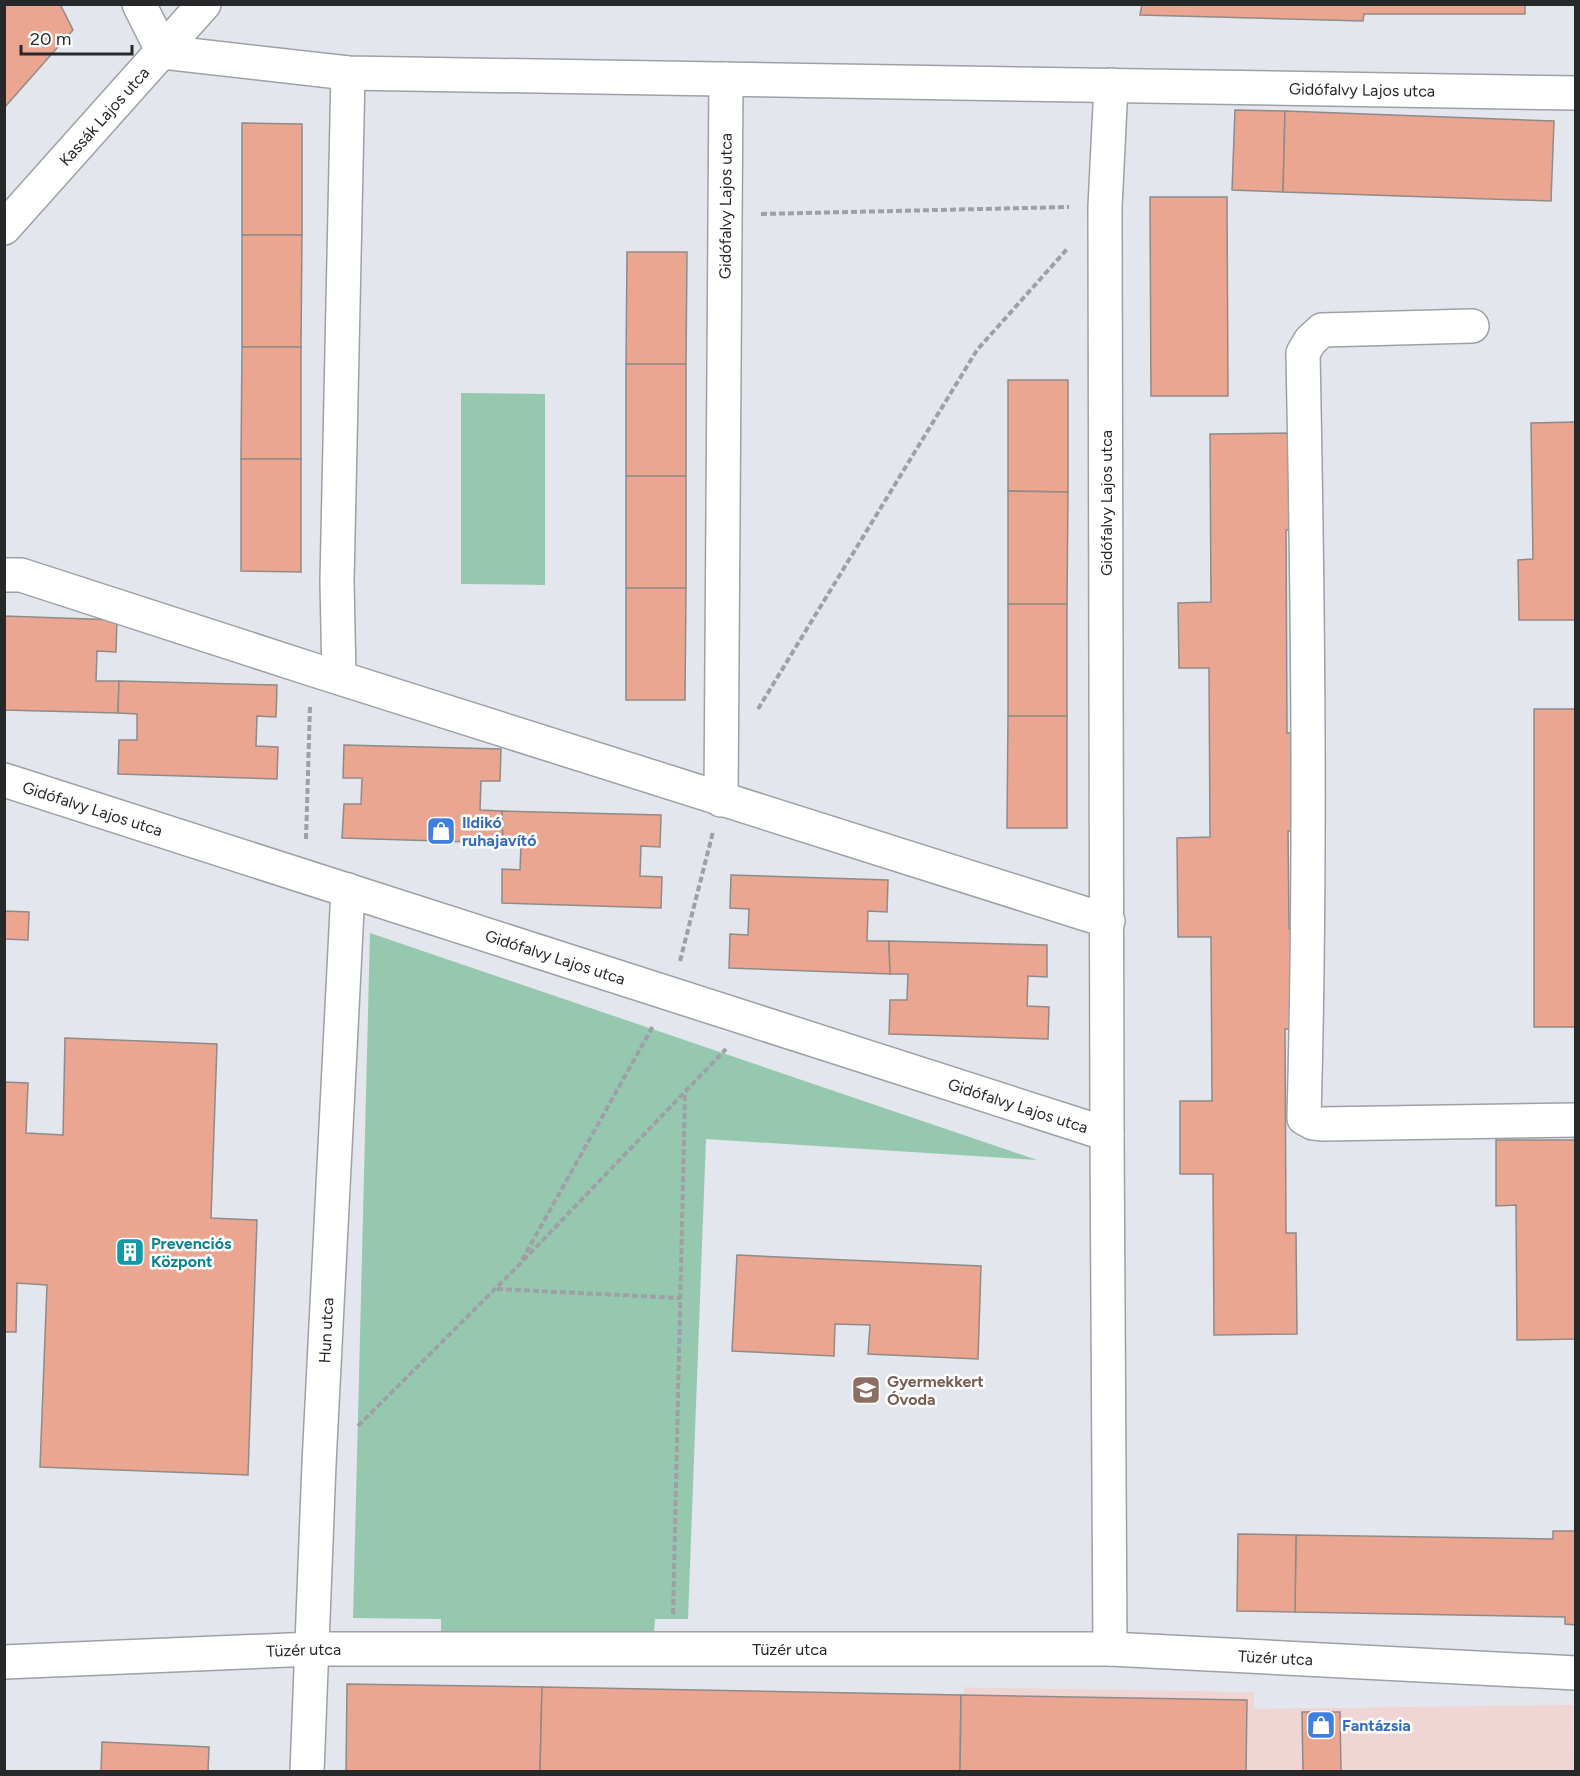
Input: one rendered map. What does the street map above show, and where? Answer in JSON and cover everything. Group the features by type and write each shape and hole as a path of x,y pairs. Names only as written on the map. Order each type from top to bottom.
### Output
{"street":[{"path":"139,4 163,52"},
{"name":"Kassák Lajos utca","path":"4,228 204,4"},
{"name":"Gidófalvy Lajos utca","path":"163,52 348,73 1575,93"},
{"path":"325,673 337,582 348,73"},
{"name":"Gidófalvy Lajos utca","path":"721,800 726,79"},
{"name":"Gidófalvy Lajos utca","path":"1110,1649 1105,207 1111,86"},
{"path":"1472,326 1322,330 1310,341 1304,353 1307,545 1307,1035 1304,1118 1313,1124 1575,1120"},
{"path":"4,575 21,575 721,800 1107,921"},
{"name":"Gidófalvy Lajos utca","path":"4,780 1107,1134"},
{"name":"Hun utca","path":"307,1772 319,1464 348,890"},
{"name":"Tüzér utca","path":"4,1662 312,1649 1110,1649 1575,1673"}],"path":[{"path":"725,214 1105,207"},
{"path":"753,717 977,350 1105,207"},
{"path":"305,876 325,673"},
{"path":"518,1266 672,993 721,800"},
{"path":"319,1464 496,1289 755,1020"},
{"path":"672,1649 685,1093"},
{"path":"496,1289 680,1298"}],"shaded area":[{"path":"933,1687 1254,1692 1254,1709 1573,1705 1574,1771 962,1771 964,1688"}],"green space":[{"path":"461,393 545,394 545,585 461,584"},
{"path":"370,933 1037,1160 706,1139 688,1619 655,1619 654,1633 441,1635 441,1619 353,1618"}],"building":[{"path":"4,4 60,4 73,30 4,108"},
{"path":"1142,4 1525,4 1525,14 1364,14 1363,21 1140,15"},
{"path":"1235,110 1285,111 1283,192 1232,190"},
{"path":"1285,111 1554,121 1551,201 1283,192"},
{"path":"242,123 302,124 302,235 242,235"},
{"path":"1150,197 1227,197 1228,396 1151,396"},
{"path":"242,235 302,235 301,347 242,347"},
{"path":"627,252 687,252 686,364 626,364"},
{"path":"242,347 301,347 301,459 241,459"},
{"path":"626,364 686,364 686,476 626,476"},
{"path":"1008,380 1068,380 1068,492 1008,491"},
{"path":"1576,422 1576,620 1519,620 1518,560 1533,559 1531,423"},
{"path":"1295,433 1296,530 1286,530 1287,733 1300,733 1301,831 1288,831 1289,929 1297,929 1298,1029 1285,1029 1286,1233 1296,1233 1297,1334 1214,1335 1213,1174 1180,1174 1180,1101 1212,1101 1211,937 1178,937 1177,838 1210,837 1209,668 1179,668 1178,603 1211,602 1210,434"},
{"path":"241,459 301,459 301,572 241,571"},
{"path":"626,476 686,476 686,588 626,588"},
{"path":"1008,491 1068,492 1067,604 1008,604"},
{"path":"626,588 686,588 685,700 626,700"},
{"path":"1008,604 1067,604 1067,716 1008,716"},
{"path":"4,616 117,620 116,652 97,651 96,681 119,681 118,713 4,710"},
{"path":"119,681 277,685 276,717 257,716 256,746 278,747 277,779 118,774 119,740 137,740 137,714 118,713"},
{"path":"1534,709 1576,709 1576,1027 1534,1027"},
{"path":"1008,716 1067,716 1067,828 1007,828"},
{"path":"344,745 501,749 500,781 481,781 480,810 502,811 503,843 342,838 344,804 361,804 362,778 343,778"},
{"path":"502,811 661,815 660,847 641,846 640,876 662,877 661,908 502,903 502,869 520,870 521,844 503,843"},
{"path":"731,875 888,880 887,912 868,911 867,941 889,941 890,974 729,968 730,934 748,935 749,909 730,908"},
{"path":"4,911 29,912 28,940 4,939"},
{"path":"889,941 1047,945 1047,977 1028,976 1027,1006 1049,1007 1048,1039 889,1034 890,1000 907,1000 908,974 890,974"},
{"name":"Prevenciós Központ","path":"65,1038 217,1044 211,1218 257,1220 248,1475 40,1467 47,1285 17,1283 16,1332 4,1332 4,1082 28,1083 26,1133 63,1135"},
{"path":"1496,1140 1576,1140 1576,1339 1517,1340 1516,1205 1496,1206"},
{"path":"737,1255 981,1266 978,1359 868,1354 870,1325 835,1324 834,1356 732,1351"},
{"path":"1553,1531 1576,1531 1576,1625 1565,1624 1565,1617 1295,1612 1296,1535 1553,1539"},
{"path":"1238,1534 1296,1535 1295,1612 1237,1611"},
{"path":"347,1684 542,1687 540,1772 346,1772"},
{"path":"542,1687 961,1695 960,1772 540,1772"},
{"path":"961,1695 1247,1700 1246,1772 960,1772"},
{"path":"1302,1712 1340,1712 1341,1772 1303,1772"},
{"path":"102,1742 209,1747 208,1772 101,1772"}],"place":[{"name":"Ildikó ruhajavító","path":"441,831"},
{"name":"Prevenciós Központ","path":"130,1252"},
{"name":"Gyermekkert Óvoda","path":"866,1390"},
{"name":"Fantázsia","path":"1321,1725"}]}
